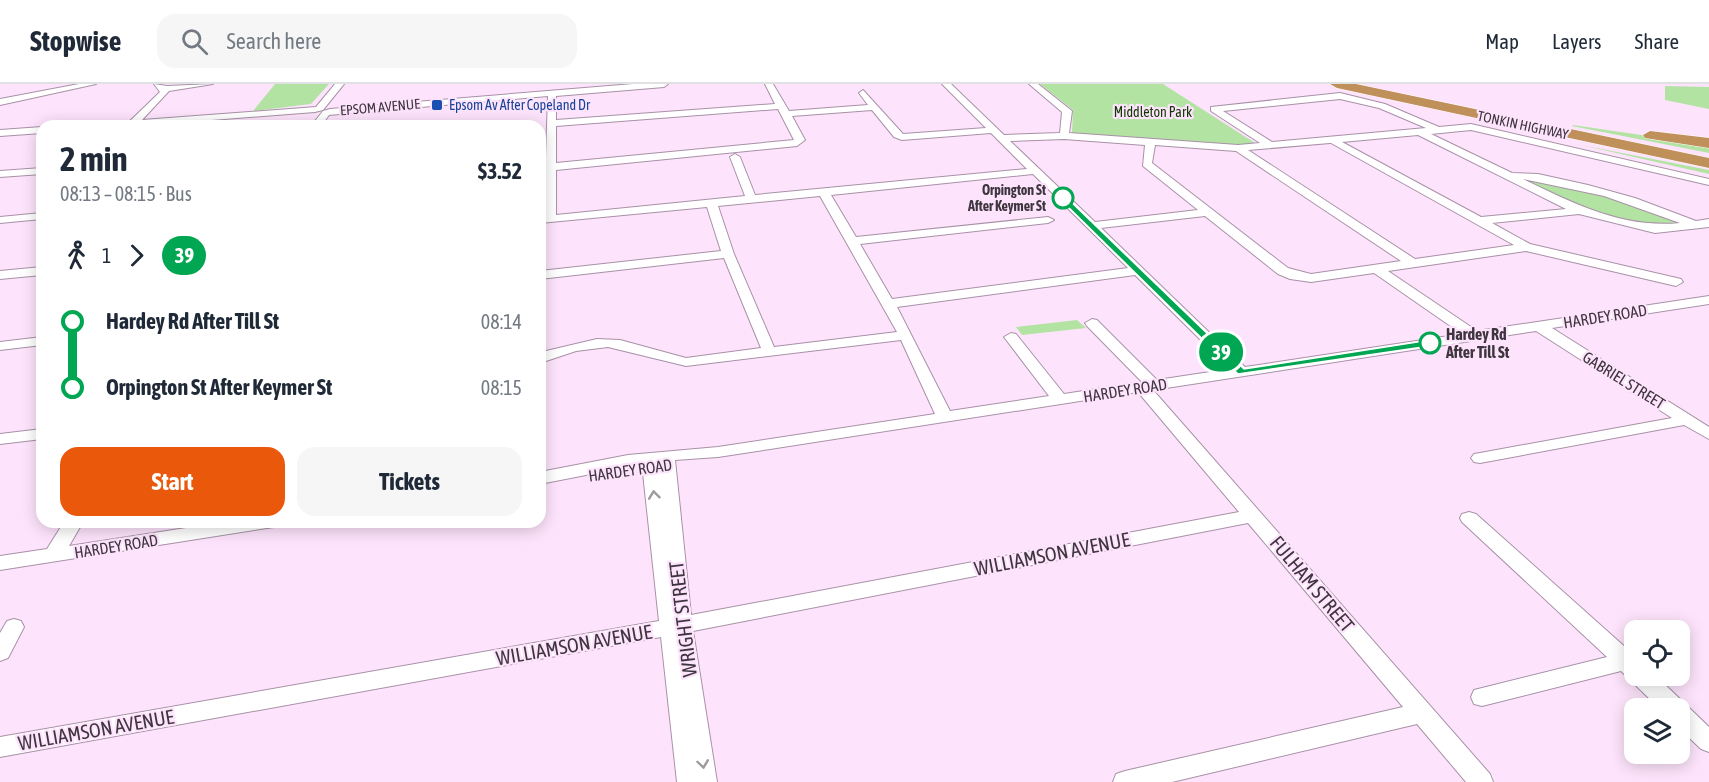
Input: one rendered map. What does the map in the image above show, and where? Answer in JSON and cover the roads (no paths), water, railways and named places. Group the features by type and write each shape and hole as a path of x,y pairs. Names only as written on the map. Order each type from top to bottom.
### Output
{"highway":[{"name":"TONKIN HIGHWAY","path":"1337,84 1465,120 1709,163"},
{"name":"TONKIN HIGHWAY","path":"1368,84 1709,155"},
{"path":"1379,84 1596,127 1709,142"},
{"path":"1465,120 1709,168"}],"street":[{"path":"0,102 92,84"},
{"path":"136,120 165,93 161,86 209,84"},
{"path":"314,120 340,84"},
{"path":"508,96 510,84"},
{"name":"EPSOM AVENUE","path":"183,120 664,84"},
{"path":"551,167 797,143 800,140 769,84"},
{"path":"946,84 1242,372"},
{"path":"1033,84 1067,111 1064,136"},
{"path":"546,210 551,167 552,93"},
{"path":"863,93 897,135 902,137 998,134 1064,136 1238,148 1438,130 1465,120 1474,128 1709,182"},
{"path":"1270,146 1214,109 1340,96 1382,106 1438,130"},
{"path":"552,123 874,107"},
{"path":"318,120 323,109"},
{"path":"0,134 36,131"},
{"path":"1420,132 1579,211 1655,229 1709,223"},
{"path":"1334,141 1526,247 1676,282"},
{"path":"1150,142 1147,164 1283,272 1294,276 1311,278 1526,247"},
{"path":"1238,148 1414,264"},
{"path":"735,157 752,198"},
{"path":"0,174 36,171"},
{"path":"546,219 1035,171"},
{"path":"1503,174 1546,179 1652,207 1696,225"},
{"path":"823,191 906,335 945,418"},
{"path":"711,202 728,254 769,351"},
{"path":"1479,221 1579,211"},
{"path":"1092,226 1207,212"},
{"path":"0,220 36,217"},
{"path":"852,242 1048,220"},
{"path":"546,274 728,254"},
{"path":"1377,269 1475,336"},
{"path":"888,304 1138,271"},
{"path":"0,275 36,272"},
{"name":"HARDEY ROAD","path":"546,479 1709,300"},
{"name":"FULHAM STREET","path":"1092,323 1481,782"},
{"name":"GABRIEL STREET","path":"1538,326 1709,434"},
{"path":"546,357 575,346 610,342 672,361 686,362 906,335"},
{"path":"1011,337 1060,400"},
{"path":"0,346 36,342"},
{"path":"1480,458 1687,420"},
{"path":"0,439 36,435"},
{"name":"WRIGHT STREET","path":"659,462 677,626 689,782"},
{"name":"WILLIAMSON AVENUE","path":"0,747 677,626 1254,515"},
{"path":"1469,518 1624,660"},
{"path":"52,556 70,528"},
{"name":"HARDEY ROAD","path":"0,563 229,528"},
{"name":"WRIGHT STREET","path":"677,626 705,782"},
{"path":"0,652 15,627"},
{"path":"1482,698 1624,671"},
{"path":"1651,686 1664,698"},
{"path":"1125,782 1421,713"},
{"path":"1690,724 1709,742"}],"place":[{"name":"Epsom Av After Copeland Dr","path":"437,105"},
{"name":"Orpington St After Keymer St","path":"1063,198"},
{"name":"Hardey Rd After Till St","path":"1430,343"}],"park label":[{"name":"Middleton Park","path":"1153,112"}]}
